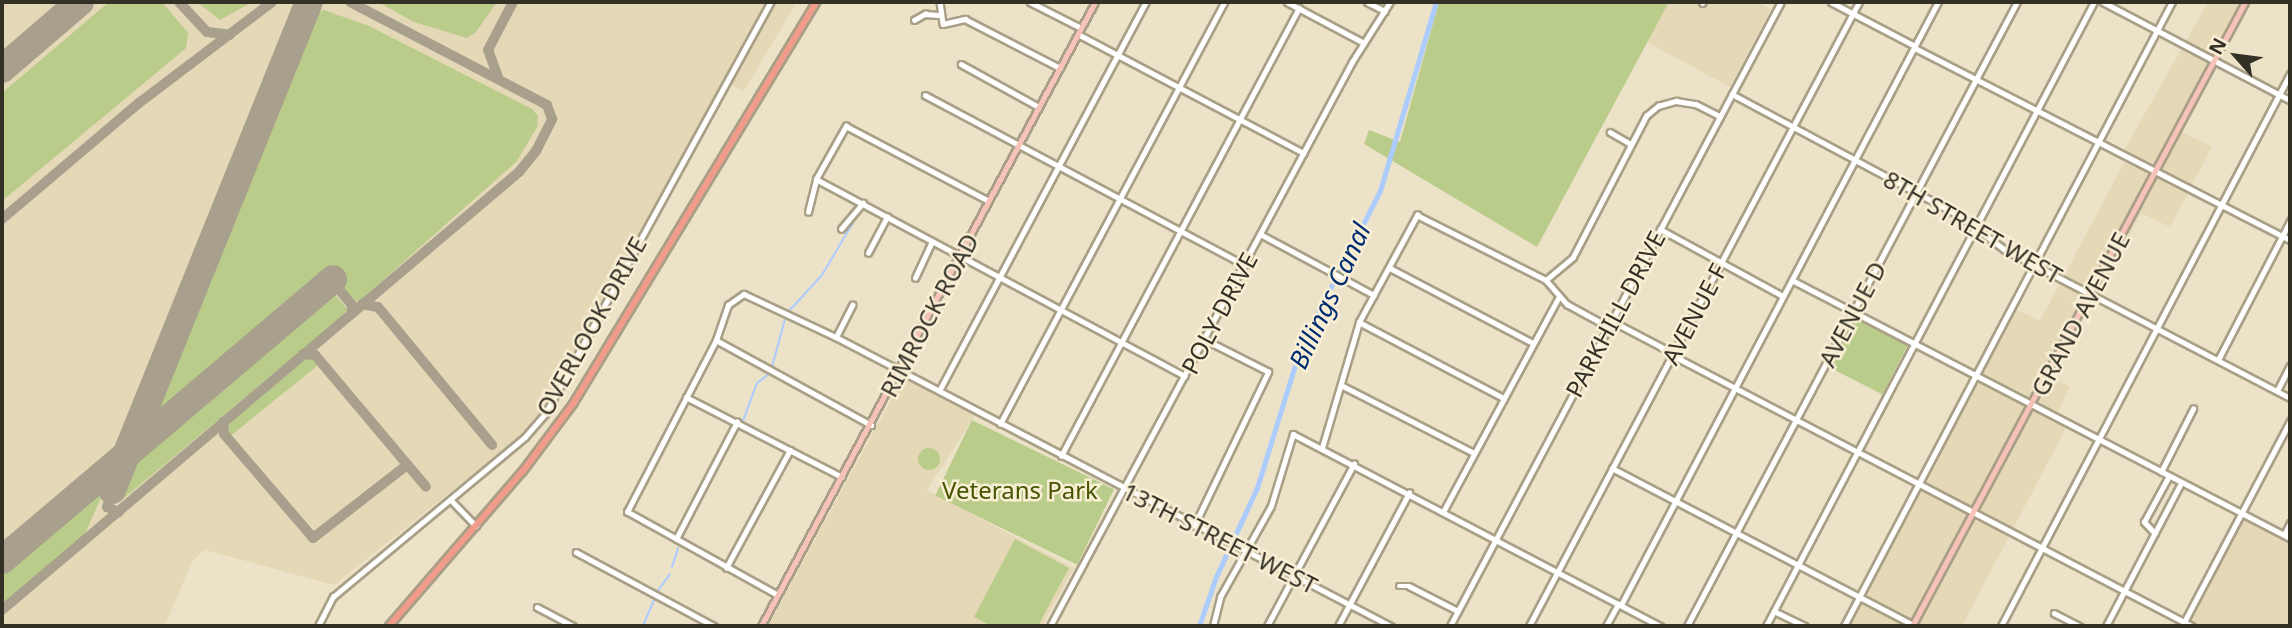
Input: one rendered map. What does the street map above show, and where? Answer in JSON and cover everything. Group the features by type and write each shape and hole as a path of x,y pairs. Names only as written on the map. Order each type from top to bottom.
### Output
{"highway":[{"path":"390,626 523,471 606,354 816,2"}],"main road":[{"name":"RIMROCK ROAD","path":"761,626 843,478 1095,2"},
{"name":"GRAND AVENUE","path":"1913,626 2245,2"}],"street":[{"name":"OVERLOOK DRIVE","path":"318,626 333,597 525,437 545,414 771,2"},
{"path":"940,2 938,15 943,24 965,19 1060,68"},
{"path":"1030,2 1118,54 1304,153"},
{"path":"939,391 1146,2"},
{"path":"1000,424 1224,2"},
{"path":"1287,2 1364,43"},
{"path":"1367,2 1385,11"},
{"name":"POLY DRIVE","path":"1050,626 1304,153 1364,43 1390,2"},
{"name":"PARKHILL DRIVE","path":"1450,626 1781,2"},
{"path":"1831,2 2035,113 2290,240"},
{"name":"AVENUE F","path":"1529,626 1859,2"},
{"path":"1606,626 1620,605 1736,388 1938,2"},
{"name":"AVENUE D","path":"1687,626 2017,2"},
{"path":"1766,626 2094,2"},
{"path":"2103,2 2290,100"},
{"path":"1844,626 2172,2"},
{"path":"1061,456 1299,8"},
{"path":"914,20 925,14 938,15"},
{"path":"961,64 1039,107"},
{"path":"2001,626 2290,74"},
{"name":"8TH STREET WEST","path":"1732,94 1916,192 2034,265 2290,398"},
{"path":"925,95 1245,265"},
{"path":"1546,280 1573,257 1646,116 1658,106 1690,102 1720,116"},
{"path":"808,212 816,179 846,126 989,201"},
{"path":"1610,132 1631,144"},
{"path":"816,179 1185,376"},
{"path":"841,229 863,202"},
{"path":"1322,448 1359,322 1418,215 1546,280 1559,297 1609,327"},
{"path":"868,253 887,217"},
{"path":"2218,360 2290,221"},
{"path":"1660,229 1783,296"},
{"path":"1262,235 1374,295"},
{"path":"915,278 932,242"},
{"path":"1390,268 1533,343"},
{"path":"1792,280 2290,538"},
{"name":"13TH STREET WEST","path":"716,340 728,305 744,294 836,337 1194,526 1391,626"},
{"path":"1443,512 1559,297"},
{"path":"836,337 852,305"},
{"path":"1612,321 2183,624 2193,626"},
{"path":"1359,322 1504,398"},
{"path":"777,594 627,512 716,340 871,425"},
{"path":"1194,526 1268,372 1205,340"},
{"path":"2277,391 2290,366"},
{"path":"1341,385 1474,453"},
{"path":"686,397 843,478"},
{"path":"2161,472 2193,409"},
{"path":"2183,624 2290,421"},
{"path":"676,539 737,422"},
{"path":"1213,626 1220,597 1270,506 1293,434 1661,626"},
{"path":"726,568 790,450"},
{"path":"1267,626 1354,464"},
{"path":"1612,468 1913,626"},
{"path":"2155,534 2144,522 2169,476"},
{"path":"2106,626 2181,483"},
{"path":"1338,626 1409,493"},
{"path":"452,500 476,526"},
{"path":"2284,535 2290,523"},
{"path":"576,552 714,626"},
{"path":"1399,586 1409,586 1458,611"},
{"path":"537,607 573,626"},
{"path":"1774,611 1805,626"},
{"path":"2054,613 2080,626"}],"shaded area":[{"path":"2,2 797,2 744,91 724,81 532,427 334,585 205,550 192,561 165,626 2,626"},
{"path":"1669,2 1758,2 1771,9 1730,87 1647,42"},
{"path":"2208,2 2252,2 2182,132 2212,147 2170,227 2141,213 2097,297 2087,293 2047,375 2070,387 2055,417 2068,424 1962,626 1844,626 2011,307 2040,321 2126,159 2121,156"},
{"path":"903,378 976,414 927,490 1074,568 1042,626 768,626"},
{"path":"2242,513 2290,539 2290,626 2193,626 2184,622"}],"green space":[{"path":"109,2 162,2 188,33 186,48 2,201 2,93"},
{"path":"197,2 252,2 220,20"},
{"path":"378,2 497,2 476,32 467,38 414,22"},
{"path":"1439,2 1669,2 1537,247 1364,144 1369,130 1400,142"},
{"path":"324,10 369,26 532,109 538,116 537,127 517,161 363,298 357,301 348,296 329,273 158,418 150,415 312,16"},
{"path":"331,290 347,309 342,317 118,503 138,454"},
{"path":"1854,316 1908,344 1882,394 1828,367"},
{"path":"304,358 314,359 317,366 229,437 228,424"},
{"name":"Veterans Park","path":"972,420 1114,489 1077,565 935,495"},
{"path":"925,448 933,448 940,455 940,463 933,470 925,470 918,463 918,455"},
{"path":"100,486 105,488 85,534 2,605 2,570"},
{"path":"1015,539 1069,568 1038,626 991,626 974,617"}],"waterway":[{"name":"Billings Canal","path":"1199,626 1216,577 1257,488 1301,346 1380,191 1436,2"},
{"path":"790,310 822,275 854,221"},
{"path":"772,367 785,319"},
{"path":"743,421 757,383 769,374"},
{"path":"672,567 678,548"},
{"path":"657,592 670,574"},
{"path":"643,626 655,598"}],"taxiway":[{"path":"179,2 207,32 230,35"},
{"path":"2,219 139,103 272,2"},
{"path":"2,610 519,172 536,151 552,119 547,105 350,2"},
{"path":"498,77 488,50 513,2"},
{"path":"331,280 352,305 351,314"},
{"path":"362,304 378,307 492,445"},
{"path":"303,354 315,355 426,487"},
{"path":"223,422 224,434 313,538 407,465"},
{"path":"112,490 107,507 119,512"}],"runway":[{"path":"2,69 80,2"},
{"path":"112,490 309,2"},
{"path":"2,560 333,279"}]}
